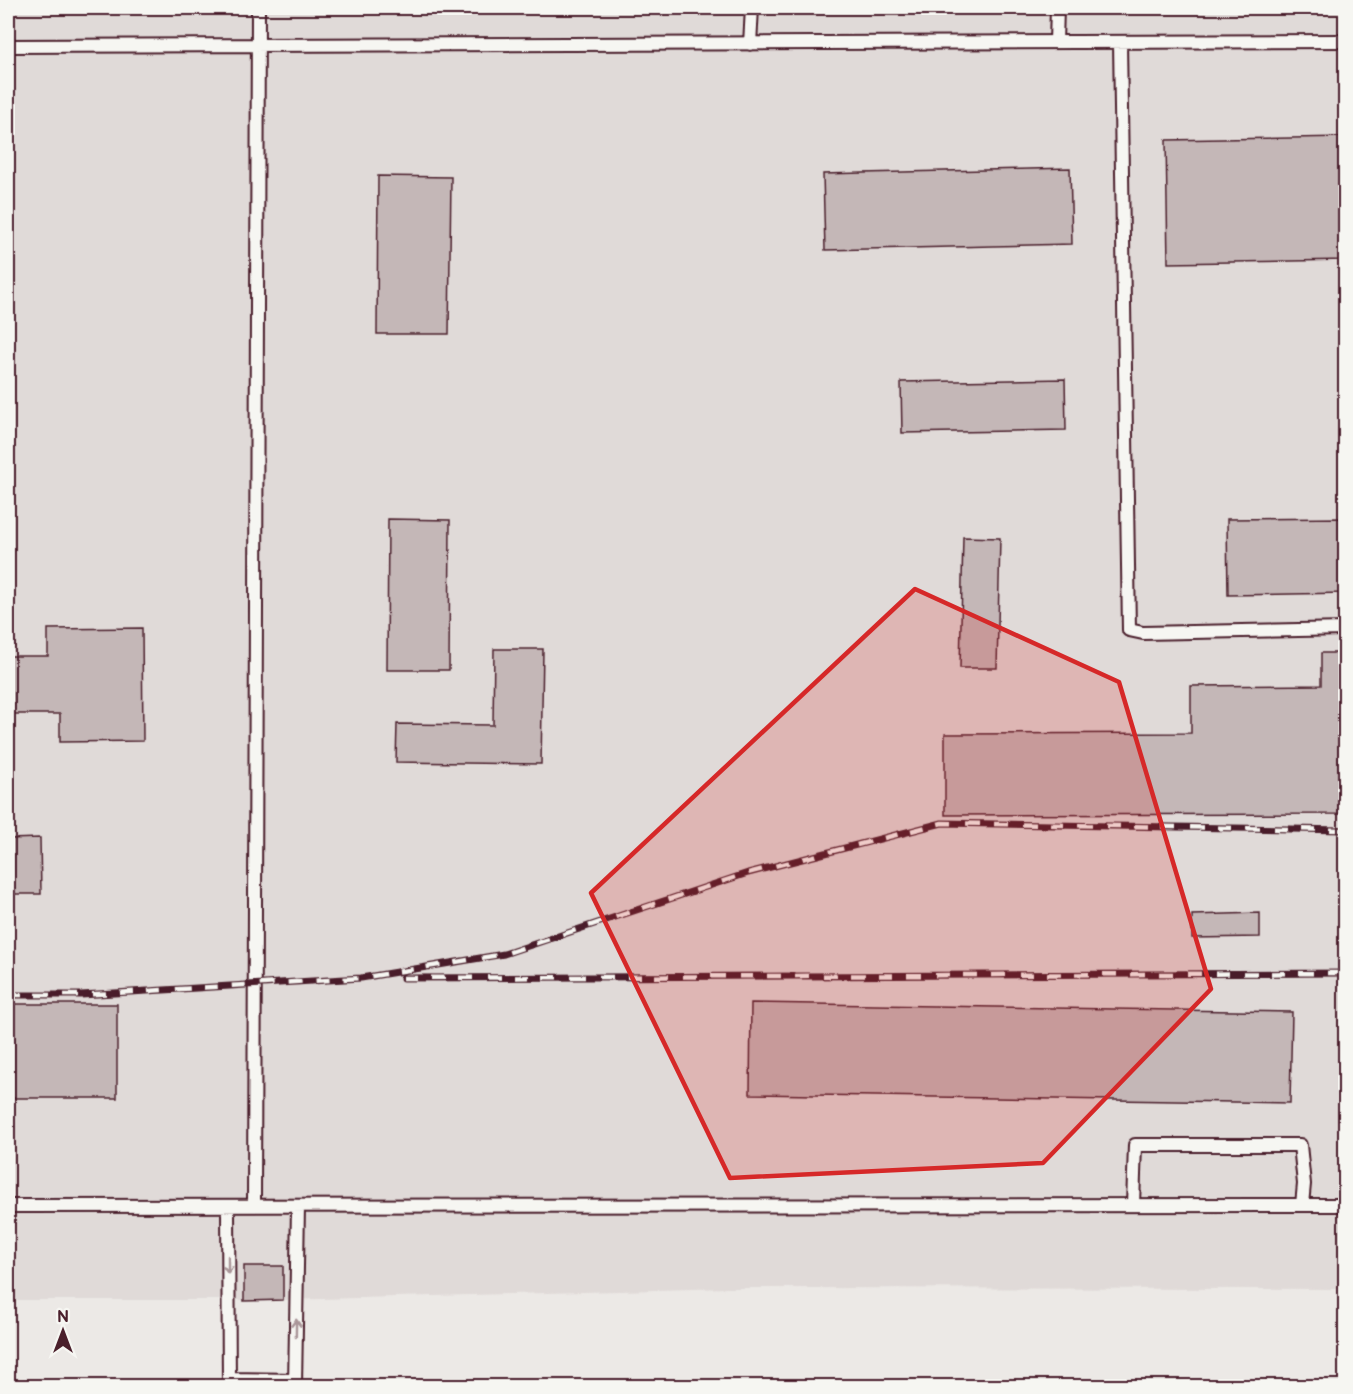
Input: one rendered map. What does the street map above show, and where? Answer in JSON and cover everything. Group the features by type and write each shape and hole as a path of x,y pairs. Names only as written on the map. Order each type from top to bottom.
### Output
{"lane":[{"path":"254,1206 258,8"},
{"path":"750,44 752,8"},
{"path":"1056,42 1057,8"},
{"path":"8,46 1346,41"},
{"path":"1120,42 1129,630 1143,633 1346,629"},
{"path":"1133,1205 1135,1145 1300,1145 1304,1184 1302,1205"},
{"path":"8,1206 1346,1205"},
{"path":"228,1206 229,1383 295,1383 298,1206"}],"highlighted area":[{"path":"915,589 1119,682 1211,989 1043,1163 730,1178 591,893"}],"shaded area":[{"path":"8,8 1345,8 1345,1289 729,1288 283,1300 8,1300"}],"building":[{"path":"1346,137 1346,260 1168,263 1166,140"},
{"path":"1070,168 1072,244 825,250 823,174"},
{"path":"378,176 451,177 449,334 377,334"},
{"path":"1065,379 1066,430 902,433 901,382"},
{"path":"1346,518 1346,593 1228,595 1227,519"},
{"path":"388,519 450,520 449,670 387,670"},
{"path":"963,537 1000,538 997,668 960,668"},
{"path":"142,628 143,741 60,742 60,714 8,714 8,656 48,656 48,629"},
{"path":"494,649 543,649 541,764 396,762 397,724 493,725"},
{"path":"1321,653 1346,653 1346,814 945,815 945,734 1191,733 1191,686 1321,685"},
{"path":"40,838 41,894 8,894 8,839"},
{"path":"1260,913 1260,937 1192,938 1192,915"},
{"path":"751,1003 1292,1012 1290,1103 750,1094"},
{"path":"8,1004 117,1004 117,1098 8,1098"},
{"path":"1343,1007 1346,1007 1346,1096 1343,1096"},
{"path":"244,1266 283,1266 283,1300 244,1301"}],"railway":[{"path":"8,995 81,995 361,978 504,954 748,873 942,823 1346,830"},
{"path":"403,978 1346,973"}]}
